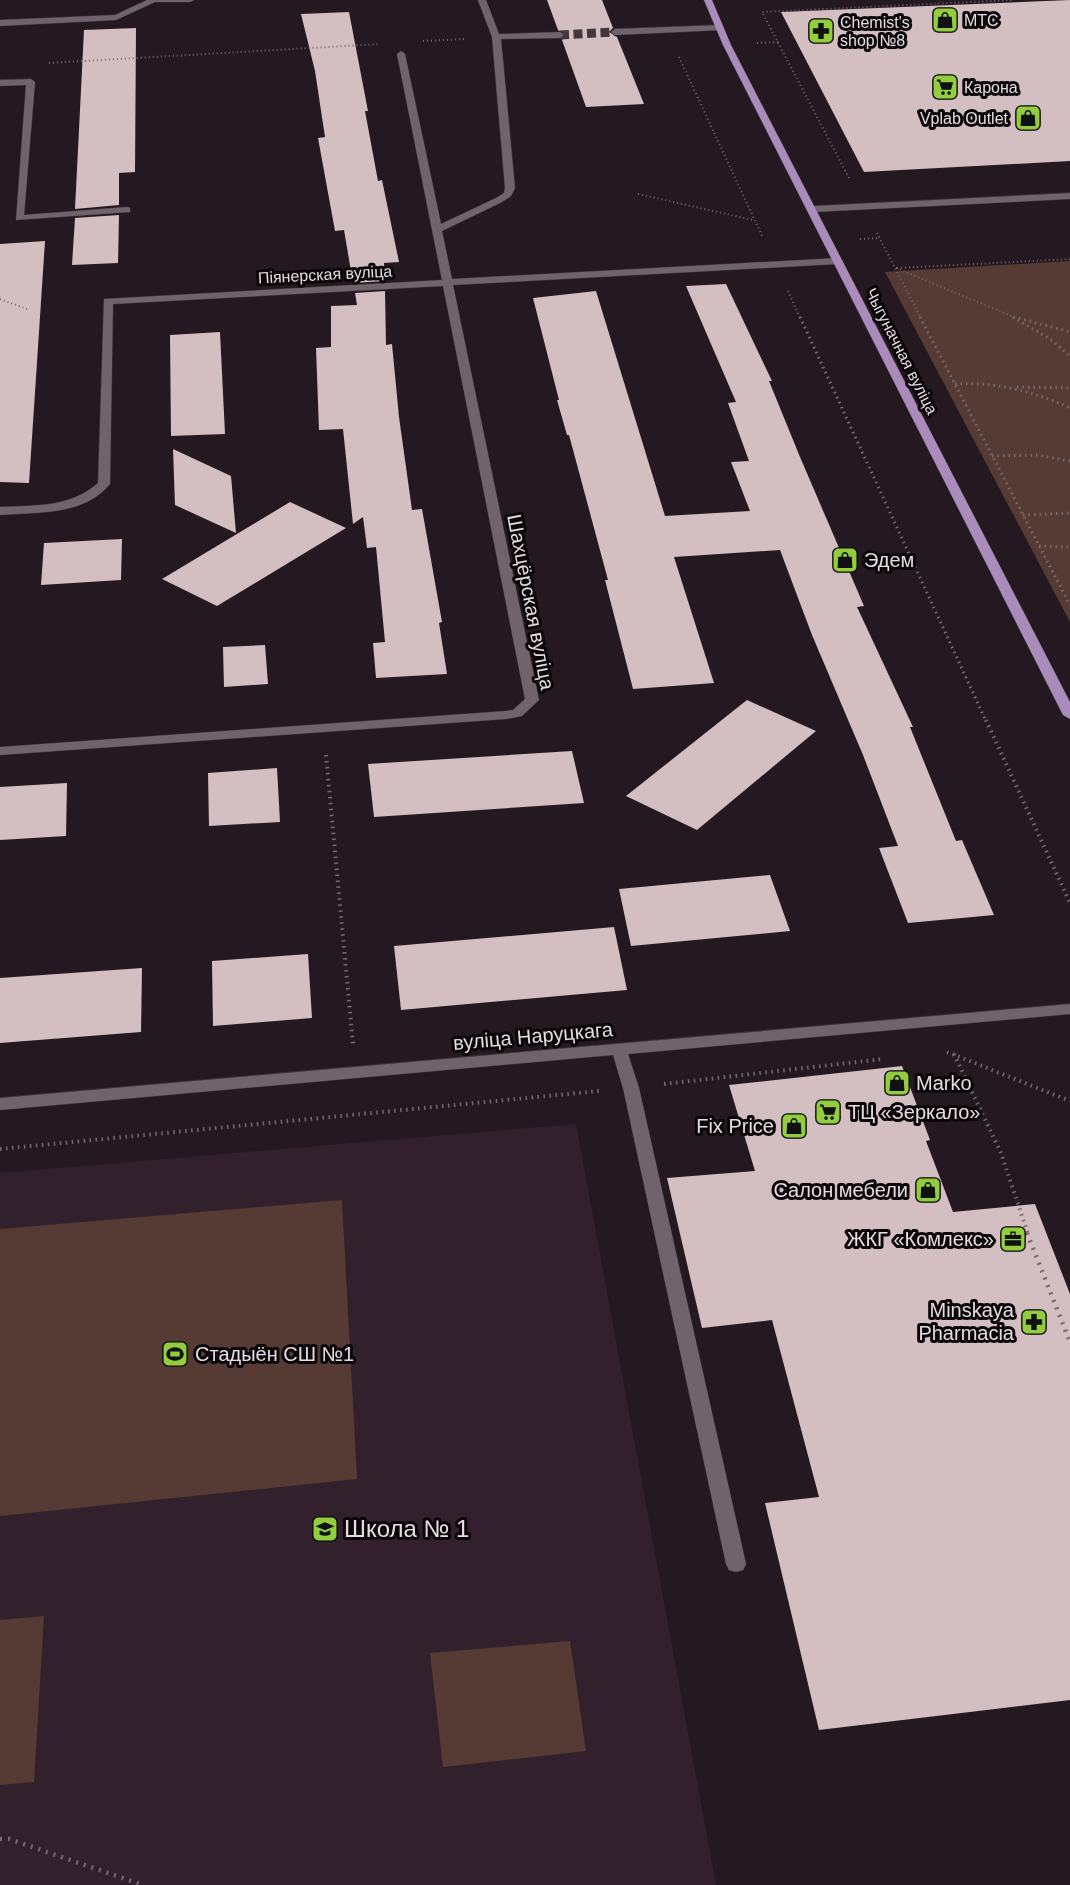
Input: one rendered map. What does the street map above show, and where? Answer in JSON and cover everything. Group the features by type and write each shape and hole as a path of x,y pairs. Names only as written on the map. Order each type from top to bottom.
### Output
{"main road":[{"name":"Чыгуначная вуліца","path":"708,0 720,28 1070,715"}],"street":[{"path":"0,23 116,17 151,1 189,0"},
{"path":"437,230 499,200 508,194 510,188 496,37 482,0"},
{"path":"615,32 720,28"},
{"path":"496,37 560,35"},
{"name":"Шахцёрская вуліца","path":"0,751 506,715 517,713 532,700 445,284 437,230 400,54"},
{"path":"0,83 31,82 20,218 127,210"},
{"path":"814,210 1070,196"},
{"name":"Піянерская вуліца","path":"0,511 68,506 96,493 104,484 108,301 838,261"},
{"name":"вуліца Наруцкага","path":"0,1104 1070,1009"},
{"path":"619,1050 631,1088 736,1564"}],"path":[{"path":"1014,0 762,12 1070,605"},
{"path":"672,29 675,47 1070,903"},
{"path":"414,42 496,37"},
{"path":"47,63 390,43"},
{"path":"638,194 754,220"},
{"path":"895,268 1070,260"},
{"path":"895,268 1039,331 1070,356"},
{"path":"0,299 27,309"},
{"path":"1004,314 1070,332"},
{"path":"955,384 987,382 1033,389 1070,388"},
{"path":"987,382 1046,398 1070,408"},
{"path":"992,456 1048,456 1070,460"},
{"path":"1023,515 1070,513"},
{"path":"1039,546 1070,547"},
{"path":"324,728 355,1073"},
{"path":"935,1053 954,1054 1070,1101"},
{"path":"954,1054 1001,1153 1017,1206 1070,1342"},
{"path":"0,1149 631,1088 888,1058"},
{"path":"0,1839 9,1839 143,1885"}],"shaded area":[{"path":"1070,261 1070,622 885,272"},
{"name":"Школа № 1","path":"576,1124 716,1885 0,1885 0,1173"},
{"name":"Стадыён СШ №1","path":"342,1200 357,1479 0,1516 0,1229"},
{"path":"44,1616 34,1782 0,1785 0,1620"},
{"path":"570,1641 586,1751 443,1767 430,1653"}],"building":[{"path":"547,0 602,0 613,28 609,32 617,37 644,104 586,107 562,40 566,35 558,30"},
{"name":"Карона","path":"1070,0 1070,161 864,172 781,12"},
{"path":"349,12 368,111 365,111 378,181 382,180 399,262 384,263 385,281 353,283 344,230 335,231 318,138 325,137 315,71 301,14"},
{"path":"136,28 135,172 119,173 119,205 75,209 84,30"},
{"path":"119,215 118,263 72,265 75,218"},
{"path":"45,241 29,483 0,482 0,244"},
{"path":"726,284 772,381 769,381 864,606 857,607 913,727 910,727 956,841 962,840 994,915 908,923 879,848 898,846 780,550 674,557 714,683 633,689 605,580 608,580 569,435 567,435 557,400 559,400 533,298 596,291 665,516 750,511 731,462 749,461 728,403 736,402 686,286"},
{"path":"385,291 386,345 392,344 412,510 422,509 442,622 439,623 447,674 376,678 373,643 385,642 376,547 367,548 363,517 353,524 343,429 319,430 316,348 331,347 331,306 357,305 355,293"},
{"path":"220,332 225,434 171,436 170,335"},
{"path":"173,449 231,476 236,533 175,505"},
{"path":"290,502 346,528 217,606 162,579"},
{"path":"122,539 121,580 41,585 44,543"},
{"path":"265,645 268,684 224,687 223,647"},
{"path":"747,700 816,731 697,830 626,796"},
{"path":"572,751 584,803 374,817 368,764"},
{"path":"277,768 280,822 209,826 208,773"},
{"path":"67,783 66,836 0,840 0,787"},
{"path":"770,875 790,931 631,946 619,889"},
{"path":"614,927 627,990 401,1010 394,946"},
{"path":"308,954 312,1018 213,1026 212,961"},
{"path":"142,968 141,1032 0,1043 0,978"},
{"path":"902,1066 930,1140 926,1141 953,1212 1035,1204 1070,1294 1070,1700 819,1730 765,1503 819,1497 772,1320 702,1328 667,1178 755,1171 729,1085"}],"tunnel":[{"path":"560,35 615,32"}],"place":[{"name":"МТС","path":"945,20"},
{"name":"Сhemist's shop №8","path":"821,31"},
{"name":"Карона","path":"945,87"},
{"name":"Vplab Outlet","path":"1028,118"},
{"name":"Эдем","path":"845,560"},
{"name":"Marko","path":"897,1083"},
{"name":"ТЦ «Зеркало»","path":"828,1112"},
{"name":"Fix Price","path":"794,1126"},
{"name":"Салон мебели","path":"928,1190"},
{"name":"ЖКГ «Комлекс»","path":"1013,1239"},
{"name":"Minskaya Pharmacia","path":"1034,1322"},
{"name":"Стадыён СШ №1","path":"175,1354"},
{"name":"Школа № 1","path":"325,1529"}]}
